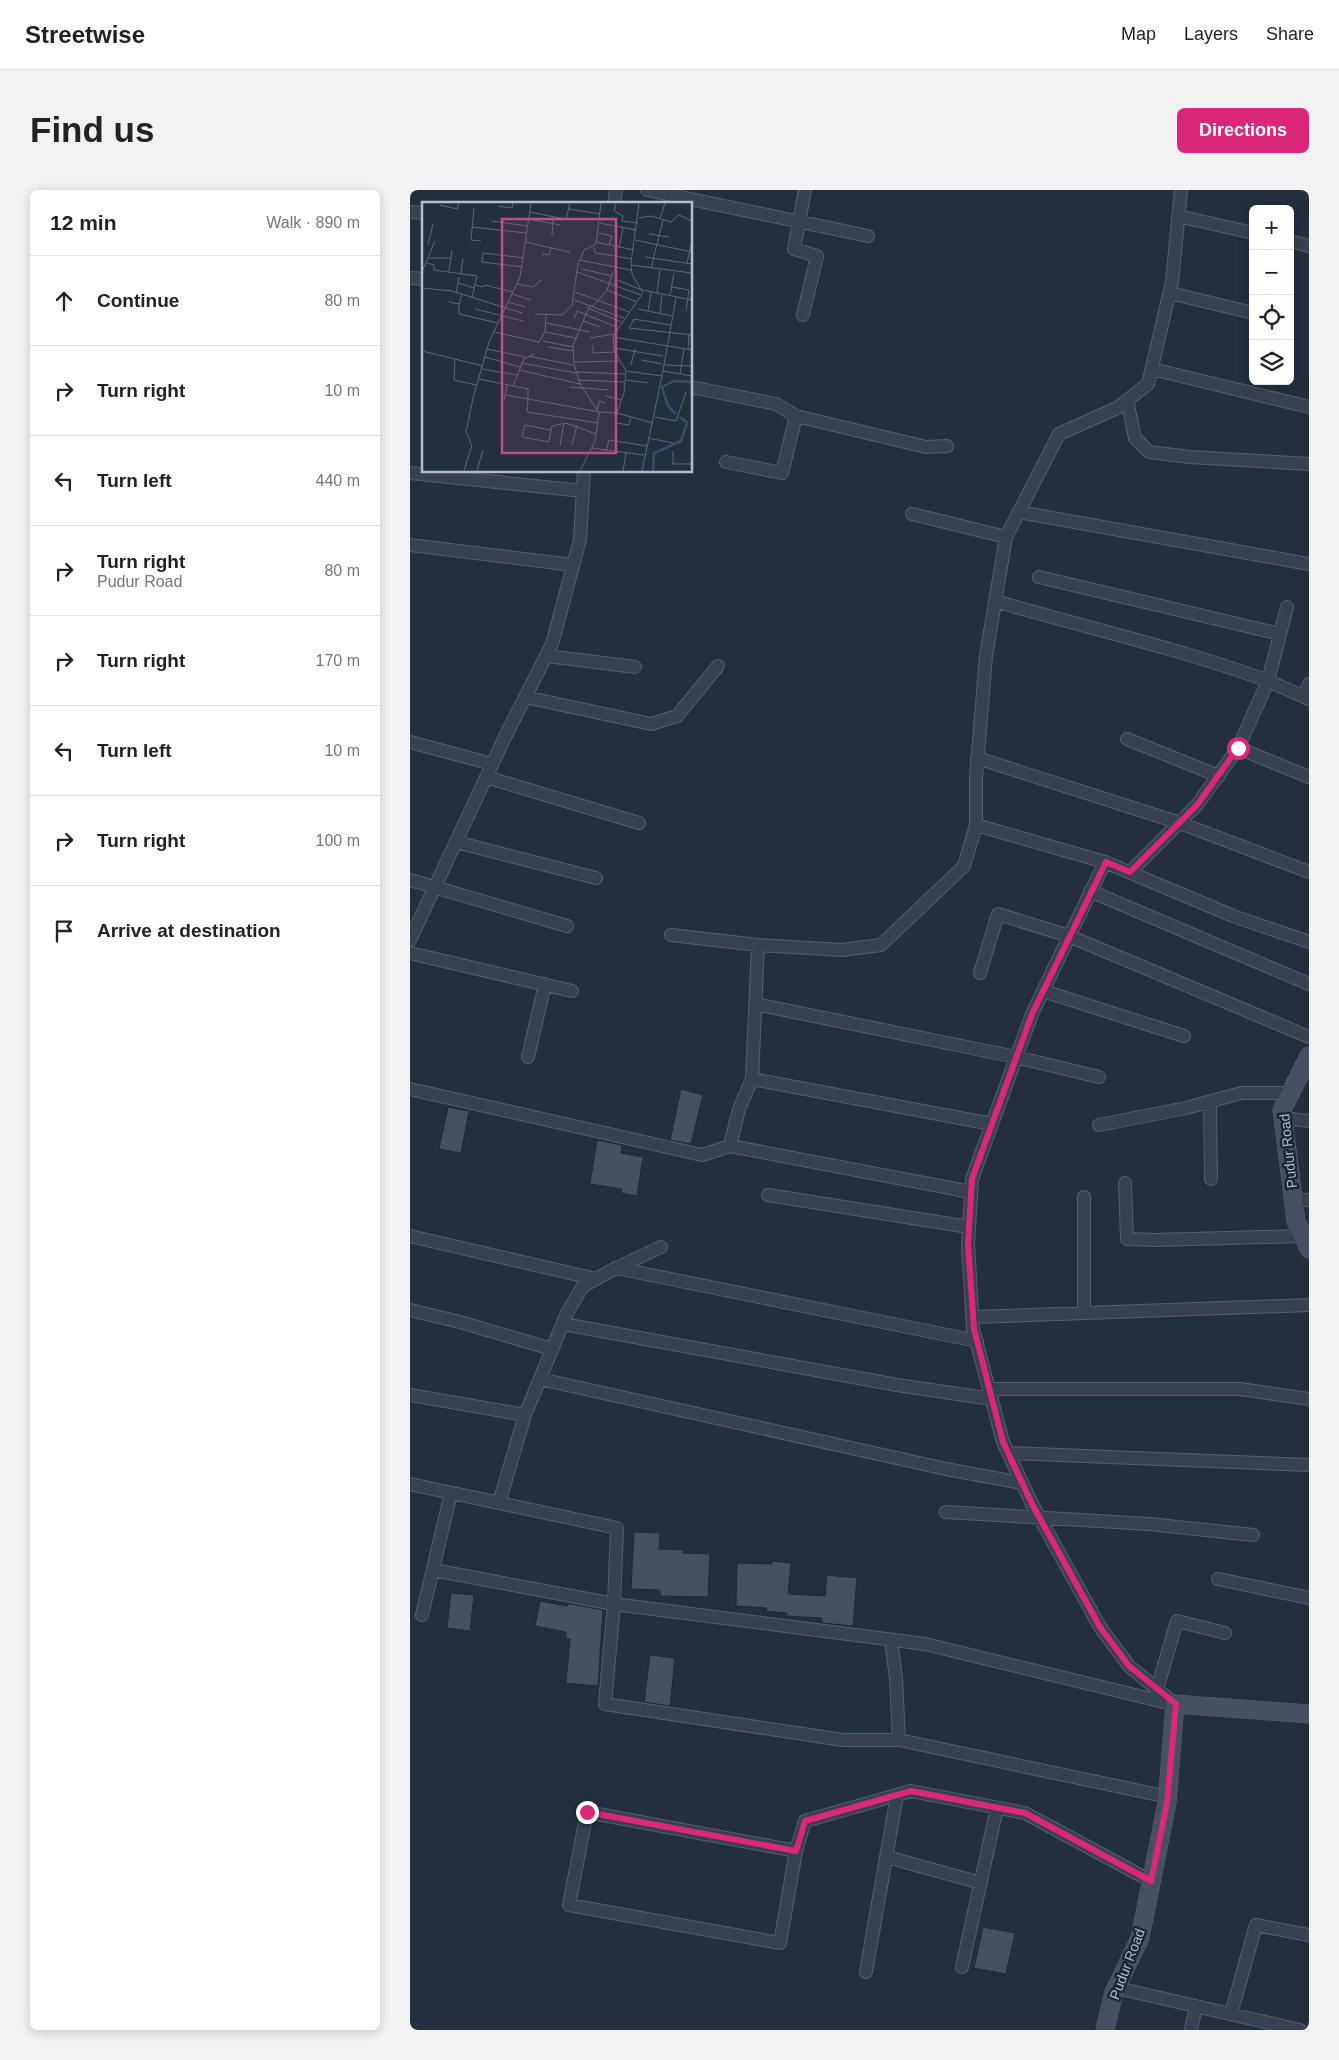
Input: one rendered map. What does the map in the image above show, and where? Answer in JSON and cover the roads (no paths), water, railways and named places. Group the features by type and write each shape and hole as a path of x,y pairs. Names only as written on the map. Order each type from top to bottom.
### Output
{"street":[{"path":"647,190 868,236"},
{"path":"803,315 817,256 794,249 805,190"},
{"path":"671,935 758,945 842,950 881,945 964,866 976,825 977,758 986,656 1006,537 1059,434 1117,408 1148,384 1170,293 1181,190"},
{"path":"1178,216 1249,232"},
{"path":"1294,243 1309,246"},
{"path":"1170,293 1249,312"},
{"path":"1152,369 1251,387 1309,407"},
{"path":"692,387 776,404 796,416 926,447 947,446"},
{"path":"1126,400 1135,438 1149,452 1190,457 1309,464"},
{"path":"726,462 782,473 796,416"},
{"path":"410,940 492,764 552,644 580,540 584,472"},
{"path":"410,473 583,491"},
{"path":"1019,512 1309,564"},
{"path":"912,514 1006,537"},
{"path":"410,545 573,565"},
{"path":"1039,577 1280,634"},
{"path":"995,601 1149,643 1268,681 1306,698 1309,684"},
{"path":"1130,872 1197,805 1238,748 1268,681 1287,607"},
{"path":"547,656 635,667"},
{"path":"525,697 651,724 677,716 718,666"},
{"path":"1126,739 1219,776"},
{"path":"410,742 492,764"},
{"path":"1238,748 1309,776"},
{"path":"977,758 1180,823 1309,872"},
{"path":"486,777 639,823"},
{"path":"976,825 1106,862 1234,916 1309,942"},
{"path":"456,842 596,878"},
{"path":"1106,862 1090,891 1032,1014 972,1179 968,1244 972,1317 976,1341 1003,1442 1039,1517 1100,1627 1129,1666 1176,1704"},
{"path":"410,880 567,926"},
{"path":"1090,891 1309,984"},
{"path":"980,973 998,914 1069,936 1309,1037"},
{"path":"730,1146 740,1109 752,1079 758,945"},
{"path":"410,953 572,991"},
{"path":"528,1057 545,984"},
{"path":"1043,991 1184,1036"},
{"path":"756,1004 1016,1057 1099,1077"},
{"name":"Pudur Road","path":"1306,1243 1296,1221 1301,1200 1282,1110 1309,1056"},
{"path":"752,1079 992,1124"},
{"path":"410,1089 702,1155 730,1146 971,1192"},
{"path":"1099,1125 1186,1108 1241,1093 1290,1093"},
{"path":"1210,1102 1211,1179"},
{"path":"1283,1118 1309,1121"},
{"path":"1125,1183 1128,1239 1306,1243"},
{"path":"768,1195 969,1227"},
{"path":"1084,1197 1084,1313"},
{"path":"410,1236 596,1279"},
{"path":"499,1503 525,1415 562,1324 583,1286 661,1247"},
{"path":"616,1268 976,1341"},
{"path":"972,1317 1309,1305"},
{"path":"410,1310 460,1322 552,1349"},
{"path":"562,1324 897,1385 990,1394 1240,1389 1309,1399"},
{"path":"540,1379 946,1469 1022,1483"},
{"path":"410,1395 525,1415"},
{"path":"1008,1453 1309,1465"},
{"path":"410,1484 617,1528 614,1604 605,1704 843,1740 899,1740 1168,1797"},
{"path":"422,1615 451,1493"},
{"path":"946,1512 1149,1524 1253,1535"},
{"path":"433,1570 614,1604 926,1644 1176,1704 1309,1714"},
{"path":"1218,1579 1309,1598"},
{"path":"1157,1689 1177,1621 1225,1633"},
{"path":"891,1640 896,1678 899,1740"},
{"name":"Pudur Road","path":"1104,2030 1117,1988 1140,1938 1168,1797 1176,1704"},
{"path":"796,1851 587,1812 569,1905 780,1943 796,1851 805,1821 911,1791 1025,1813 1151,1881"},
{"path":"866,1972 897,1795"},
{"path":"962,1967 997,1808"},
{"path":"886,1857 981,1883"},
{"path":"1231,2014 1256,1925 1309,1934"},
{"path":"1117,1988 1300,2030"},
{"path":"1191,2030 1196,2006"}]}
